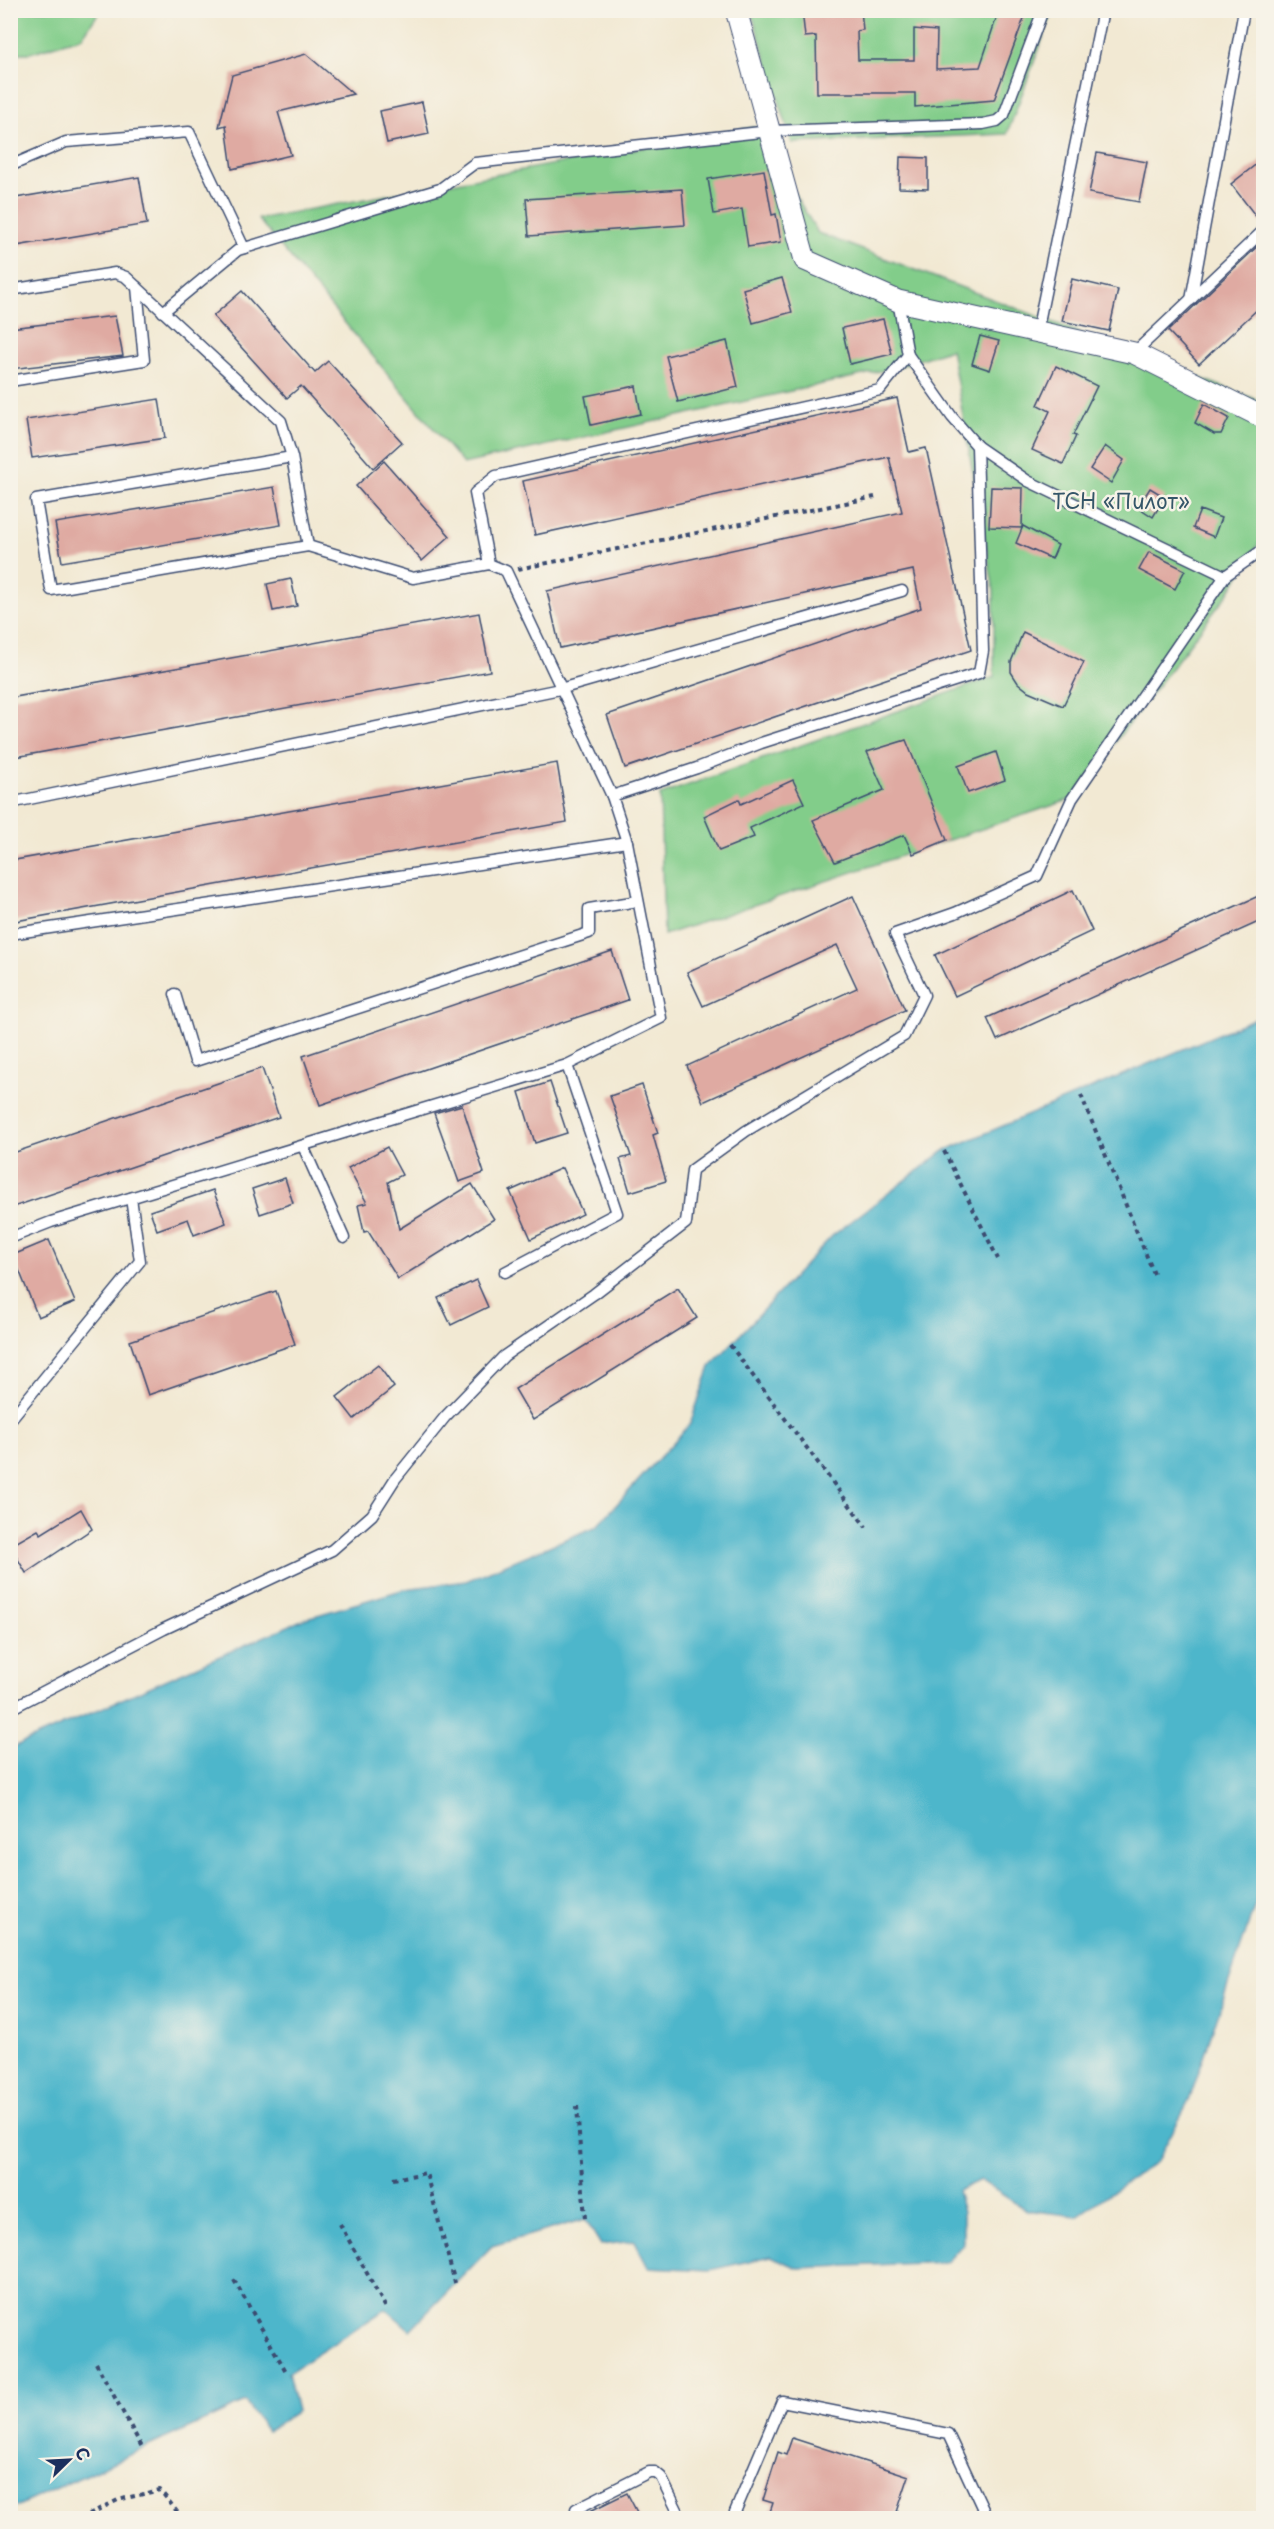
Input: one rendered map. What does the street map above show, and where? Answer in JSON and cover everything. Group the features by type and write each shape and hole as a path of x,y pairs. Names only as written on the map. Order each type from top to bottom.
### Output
{"street":[{"path":"736,10 805,260 898,301 1134,353 1263,418"}],"lane":[{"path":"163,312 238,250 440,189 475,163 770,131 983,124 997,121 1004,115 1043,10"},
{"path":"1037,332 1103,10"},
{"path":"1191,300 1244,10"},
{"path":"10,166 66,142 189,132 244,248"},
{"path":"1134,353 1263,230"},
{"path":"10,290 116,273 126,277 281,421 292,457 308,546"},
{"path":"10,381 144,360 136,287"},
{"path":"898,301 908,355 952,417 977,446 1028,481 1225,576"},
{"path":"489,564 475,493 496,476 880,390 908,355"},
{"path":"612,796 697,768 761,743 979,673 983,651 977,446"},
{"path":"10,1238 51,1222 567,1065 661,1018 627,842 612,796 506,571 489,564 412,578 308,546 51,590 36,500 292,457"},
{"path":"10,1709 164,1629 332,1550 372,1515 395,1479 438,1426 504,1356 594,1294 686,1223 692,1170 746,1131 904,1036 924,995 895,934 955,912 1036,876 1072,799 1225,576 1263,549"},
{"path":"10,803 560,689 902,591"},
{"path":"10,934 627,842"},
{"path":"175,994 195,1061 589,933 589,909 638,902"},
{"path":"505,1272 617,1213 567,1065"},
{"path":"303,1146 344,1238"},
{"path":"10,1420 140,1261 131,1198"},
{"path":"739,2518 735,2512 782,2401 948,2434 987,2518"},
{"path":"576,2509 649,2472 655,2472 661,2477 681,2518"}],"path":[{"path":"506,571 875,497"},
{"path":"1081,1095 1154,1274"},
{"path":"944,1151 998,1259"},
{"path":"730,1346 866,1527"},
{"path":"577,2106 585,2219"},
{"path":"393,2179 426,2173 455,2283"},
{"path":"340,2224 386,2308"},
{"path":"234,2280 287,2373"},
{"path":"96,2363 143,2448"},
{"path":"81,2518 118,2500 160,2490 182,2518"}],"green space":[{"path":"11,10 100,11 82,37 30,53 11,53"},
{"path":"751,11 1053,11 1007,134 792,143"},
{"name":"ТСН «Пилот»","path":"754,127 818,233 1263,402 1263,537 1229,592 1072,799 664,935 660,795 994,677 994,591 951,349 894,368 463,464 258,219"}],"water":[{"path":"1263,1015 1263,1881 1189,2101 1157,2161 1077,2216 1026,2210 980,2180 957,2191 963,2212 963,2244 947,2262 798,2268 771,2256 710,2270 648,2267 634,2241 601,2245 585,2219 492,2246 410,2330 386,2309 288,2373 297,2411 267,2431 245,2402 11,2509 11,1748 304,1619 405,1589 466,1581 597,1526 690,1424 710,1367 832,1236 944,1151"}],"building":[{"path":"802,10 861,10 863,30 857,31 858,60 914,60 914,29 937,31 936,69 980,67 999,10 1027,10 994,100 915,107 915,93 817,93 816,36 805,37"},
{"path":"306,54 353,94 278,112 291,155 232,169 226,125 219,127 232,75"},
{"path":"422,102 429,134 387,143 380,111"},
{"path":"1097,153 1147,162 1139,202 1089,193"},
{"path":"900,157 928,158 928,189 899,188"},
{"path":"1263,159 1263,223 1261,223 1231,184"},
{"path":"764,170 772,215 776,214 781,242 748,247 742,209 714,214 708,179"},
{"path":"139,177 147,224 10,247 10,199"},
{"path":"682,189 685,225 529,236 526,199"},
{"path":"1263,241 1263,304 1199,364 1168,331"},
{"path":"782,278 792,312 753,323 743,289"},
{"path":"1072,279 1118,290 1109,331 1062,321"},
{"path":"242,291 315,373 328,361 402,442 373,468 301,386 287,398 213,316"},
{"path":"115,316 123,356 10,369 10,328"},
{"path":"883,319 892,354 850,364 842,328"},
{"path":"980,336 999,341 990,370 972,364"},
{"path":"727,341 738,387 678,402 666,356"},
{"path":"1056,366 1097,386 1073,435 1076,436 1063,464 1032,450 1050,411 1038,405"},
{"path":"636,386 641,414 591,425 585,396"},
{"path":"897,398 909,452 926,448 971,650 625,768 607,715 921,608 913,570 560,648 547,591 902,512 889,457 535,535 523,481"},
{"path":"159,399 165,438 32,458 26,420"},
{"path":"1204,404 1229,418 1221,434 1214,434 1195,423"},
{"path":"1105,446 1124,460 1111,483 1090,469"},
{"path":"384,461 450,536 422,561 356,486"},
{"path":"274,487 281,525 62,562 55,523"},
{"path":"991,487 1023,488 1022,528 989,527"},
{"path":"1150,488 1165,497 1153,517 1138,507"},
{"path":"1200,510 1221,518 1214,537 1193,528"},
{"path":"1023,526 1058,545 1052,559 1016,543"},
{"path":"1149,552 1185,570 1175,589 1139,570"},
{"path":"291,579 297,606 273,611 267,584"},
{"path":"479,613 490,671 10,758 10,698"},
{"path":"1023,632 1084,662 1063,706 1028,691 1018,683 1011,672 1011,662"},
{"path":"906,740 947,840 913,854 904,835 835,862 813,820 884,790 867,752"},
{"path":"996,752 1005,780 968,793 958,766"},
{"path":"557,763 567,822 10,922 10,861"},
{"path":"793,780 804,803 750,828 754,837 719,851 704,816 739,799 741,804"},
{"path":"1073,890 1092,931 955,996 935,955"},
{"path":"1263,894 1263,920 997,1040 987,1018"},
{"path":"853,896 905,1010 703,1102 687,1066 857,988 837,945 703,1006 687,972"},
{"path":"612,951 628,1000 320,1105 303,1056"},
{"path":"262,1068 279,1117 10,1208 10,1154"},
{"path":"550,1082 567,1133 535,1143 519,1092"},
{"path":"642,1085 658,1133 653,1135 666,1181 630,1192 620,1159 631,1156 610,1096"},
{"path":"462,1105 484,1173 459,1182 434,1113"},
{"path":"387,1147 402,1175 388,1182 399,1229 472,1184 494,1219 398,1279 368,1231 364,1232 358,1205 367,1203 348,1168"},
{"path":"562,1168 583,1214 531,1239 510,1191"},
{"path":"285,1178 293,1203 260,1214 252,1189"},
{"path":"213,1190 226,1223 194,1235 188,1219 157,1230 150,1211"},
{"path":"49,1240 75,1302 38,1317 13,1255"},
{"path":"476,1280 488,1307 451,1325 438,1298"},
{"path":"678,1288 697,1318 533,1420 515,1389"},
{"path":"276,1291 295,1344 148,1395 130,1341"},
{"path":"378,1365 394,1387 354,1419 337,1397"},
{"path":"81,1509 92,1529 26,1573 10,1546 38,1530 41,1534"},
{"path":"792,2438 909,2476 895,2518 768,2518 773,2503 763,2500 778,2452 786,2455"},
{"path":"627,2493 640,2518 576,2518"}]}
